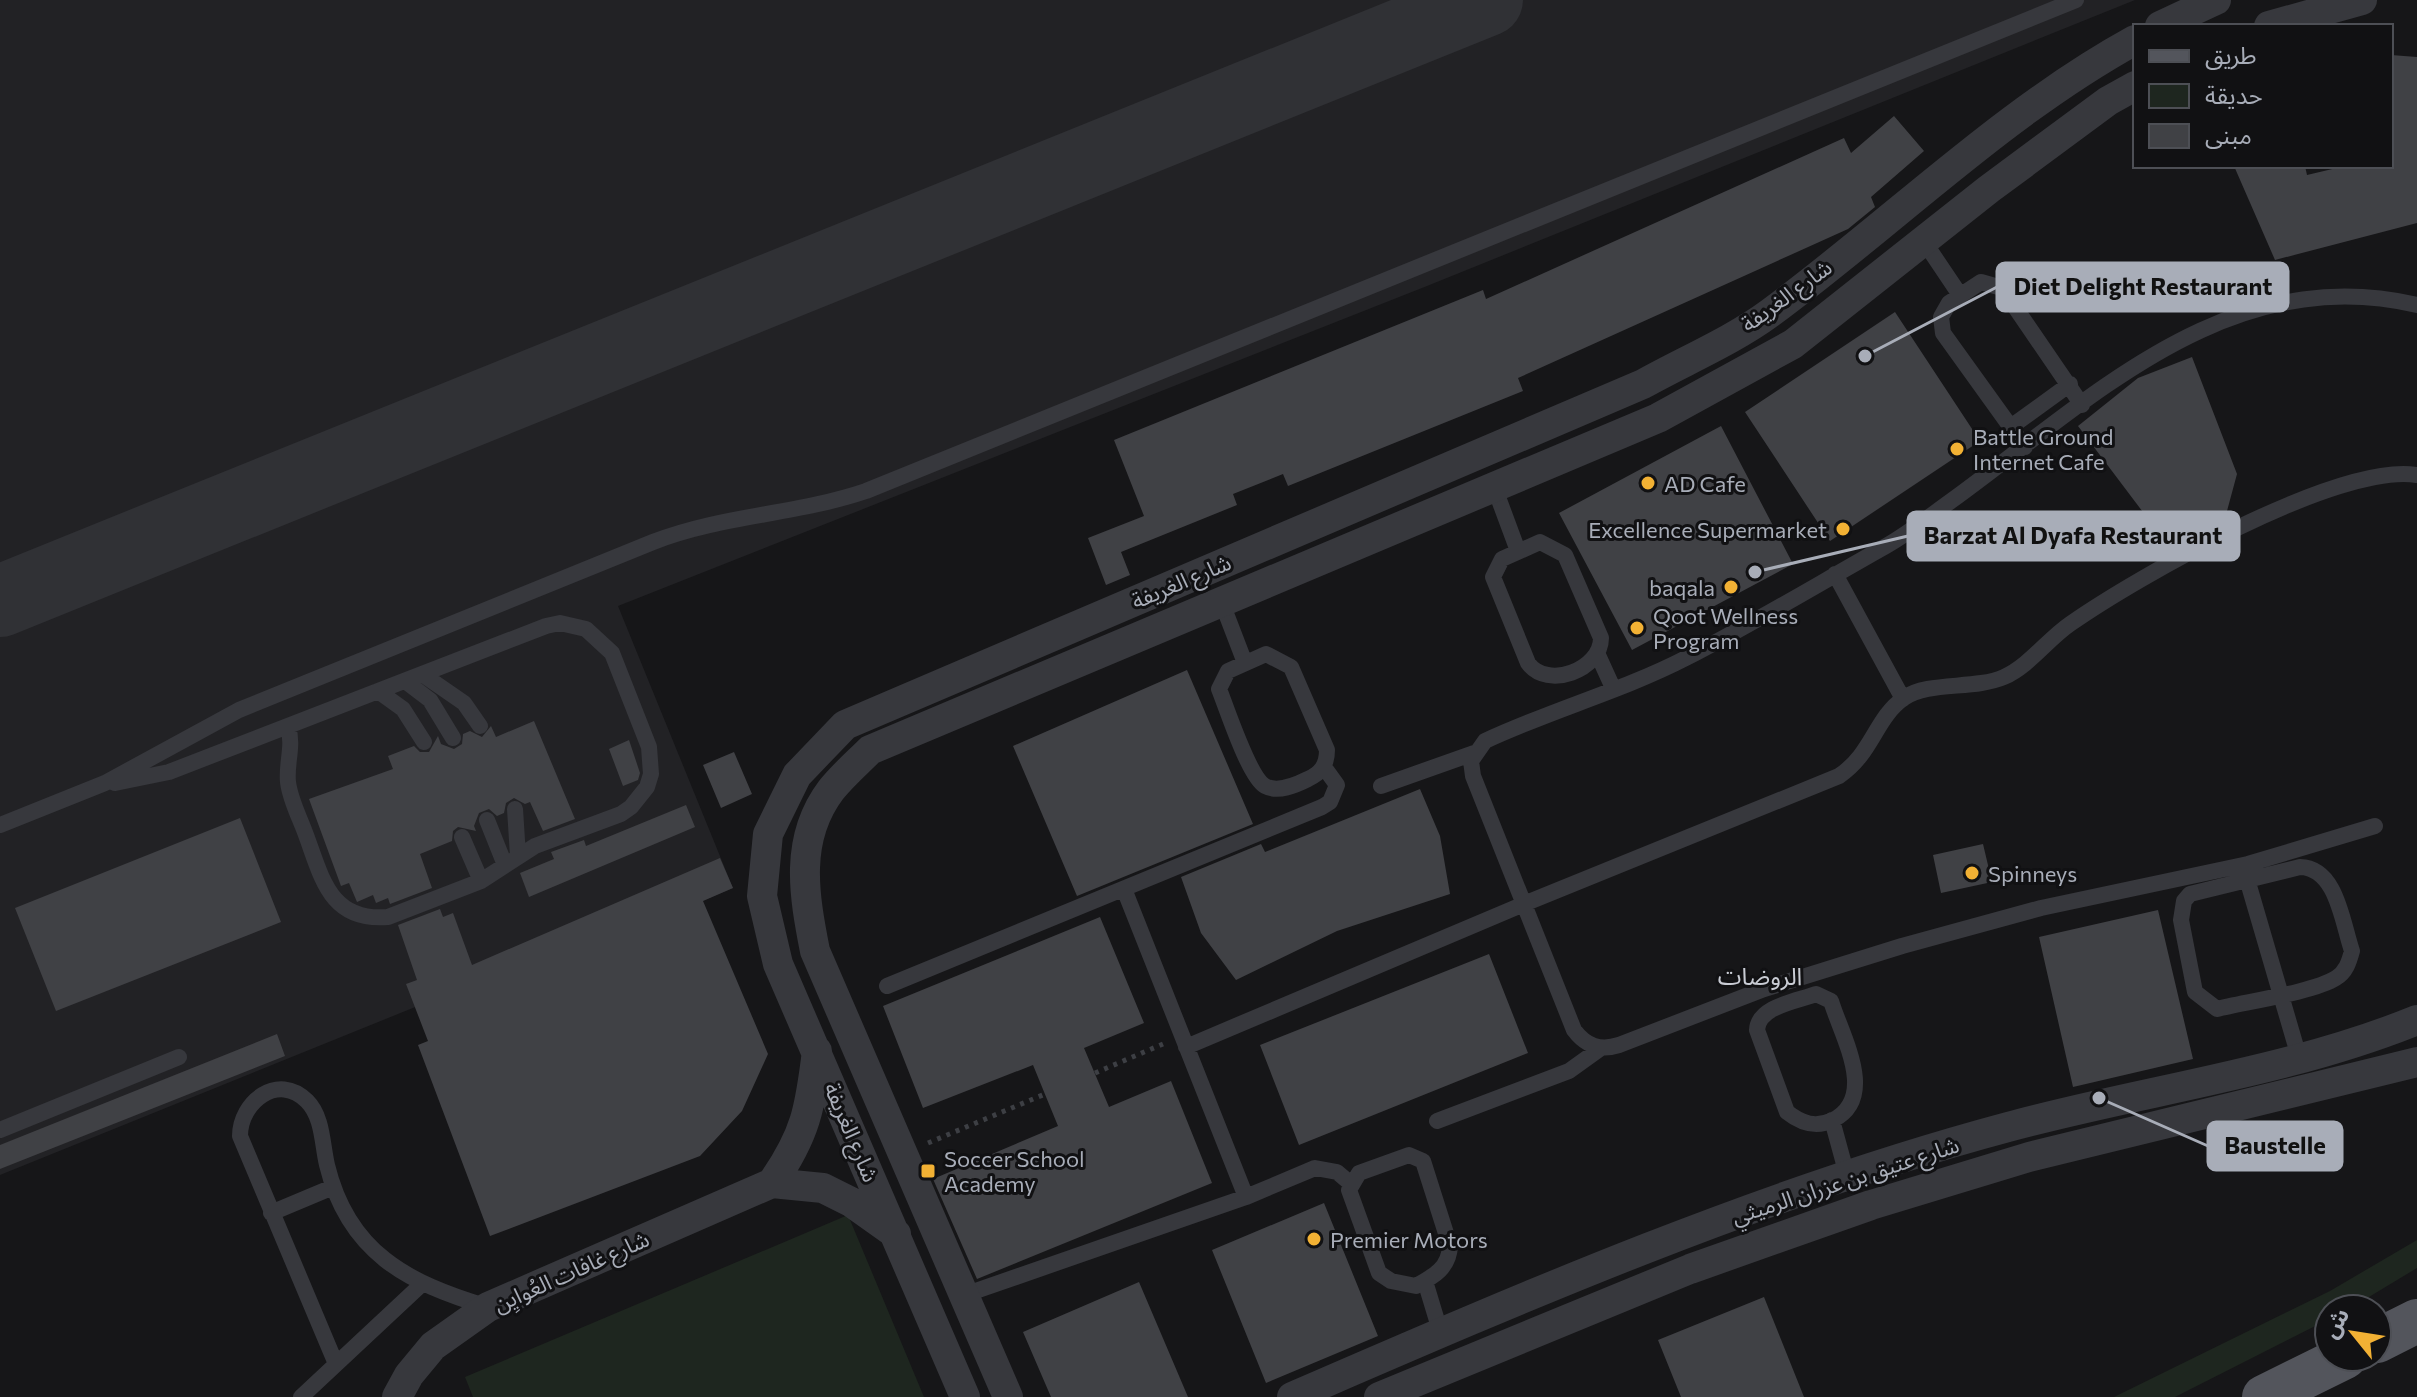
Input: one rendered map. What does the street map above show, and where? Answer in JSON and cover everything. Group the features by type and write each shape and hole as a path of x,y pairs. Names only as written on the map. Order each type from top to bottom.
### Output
{"main road":[{"path":"2393,1333 2417,1321"},
{"path":"2264,1397 2313,1373"}],"street":[{"path":"2164,24 2216,0"},
{"path":"2276,24 2362,0"},
{"name":"شارع الغريفة","path":"965,1397 778,964 762,896 768,834 797,775 845,725 1643,384 1768,314 1983,145 2096,61 2133,41"},
{"name":"شارع الغريفة","path":"1008,1397 815,951 803,889 808,838 830,791 870,750 1658,418 1793,344 1923,240 2108,101 2133,87"},
{"name":"شارع عتيق بن عزران الرميثي","path":"1292,1397 1672,1239 1847,1175 2009,1126 2299,1057 2417,1020"},
{"path":"772,1183 797,1147 817,1051"},
{"name":"شارع عتيق بن عزران الرميثي","path":"1379,1397 1690,1269 1871,1205 2029,1157 2417,1062"},
{"name":"شارع غافات العُوايِن","path":"397,1397 409,1375 433,1346 488,1307 772,1183 823,1188 851,1202 897,1235"}],"lane":[{"path":"0,825 105,783 239,710 653,542 703,525 811,508 866,491 2076,0"},
{"path":"1923,240 1960,295"},
{"path":"2025,447 1943,333 1941,317 1944,309 1960,295 1981,282 2002,288 2082,405"},
{"path":"1381,786 1474,753 1493,737 1684,659 1891,543 2160,350 2209,325 2255,309 2319,297 2371,298 2417,305"},
{"path":"2012,426 2070,384"},
{"path":"1184,1042 1839,776 1865,755 1884,719 1913,693 1976,685 2005,676 2091,609 2263,516 2346,482 2405,473 2417,475"},
{"path":"1495,489 1518,551"},
{"path":"1598,655 1566,674 1549,677 1534,671 1493,577 1497,563 1540,542 1565,555 1601,638 1598,655 1613,688"},
{"path":"1835,574 1903,699"},
{"path":"1222,603 1245,663"},
{"path":"105,783 161,775 560,623 586,629 612,653 649,747 651,774 647,787 621,814 512,861 481,881 388,917 361,916 337,903 323,881 291,795 288,727"},
{"path":"887,986 1330,802 1337,785 1324,767 1327,750 1291,667 1266,654 1228,671 1219,689 1260,782 1275,789 1292,786 1324,767"},
{"path":"422,674 464,703 480,726"},
{"path":"405,681 430,700 453,738"},
{"path":"378,691 403,709 424,742"},
{"path":"1474,753 1473,776 1574,1030 1581,1040 1601,1048"},
{"path":"512,861 515,809"},
{"path":"487,820 512,861"},
{"path":"1437,1121 1569,1071 1601,1048 1815,973 2041,908 2248,864 2375,826"},
{"path":"462,837 481,881"},
{"path":"2300,867 2322,873 2327,878 2352,951 2350,962 2338,977 2217,1009 2195,992 2181,920 2184,901 2190,894 2247,879 2300,867"},
{"path":"2247,879 2299,1057"},
{"path":"1124,889 1246,1197"},
{"path":"1815,973 1822,995 1831,1001 1857,1085 1853,1104 1823,1125 1810,1124 1787,1112 1757,1030 1757,1022 1767,1012 1822,995"},
{"path":"0,1130 179,1057"},
{"path":"336,1364 240,1136 245,1110 266,1092 293,1092 313,1108 333,1187 349,1223 363,1242 380,1258 423,1283 488,1307"},
{"path":"1832,1120 1847,1175"},
{"path":"1409,1155 1423,1161 1450,1246 1445,1264 1416,1286 1402,1285 1379,1273 1349,1190 1350,1183 1359,1173 1409,1155"},
{"path":"964,1295 1246,1197 1315,1168 1337,1172 1350,1183"},
{"path":"271,1213 333,1187"},
{"path":"1425,1281 1441,1334"},
{"path":"301,1397 423,1283"}],"path":[{"path":"1095,1073 1184,1042"},
{"path":"922,1134 927,1144 1045,1094"}],"shaded area":[{"path":"0,0 2135,0 1427,286 618,606 733,888 487,992 482,980 0,1175"}],"green space":[{"path":"848,1215 924,1397 473,1397 465,1377"},
{"path":"2417,1240 2417,1268 2376,1293 2326,1293"},
{"path":"2313,1299 2313,1327 2175,1397 2114,1397"}],"building":[{"path":"2393,55 2417,57 2417,223 2275,260 2235,168 2305,168 2307,175 2337,168 2393,168"},
{"path":"1894,116 1924,151 1871,197 1875,207 1848,229 1518,378 1523,391 1288,486 1283,474 1233,494 1237,505 1121,552 1130,575 1106,585 1088,538 1144,516 1114,440 1483,290 1486,299 1844,138 1851,153"},
{"path":"1895,312 1980,441 1830,541 1745,412"},
{"path":"2192,357 2237,474 2227,511 2167,544 2078,426 2138,378"},
{"path":"1721,426 1793,564 1632,650 1559,513"},
{"path":"1187,670 1253,824 1077,896 1013,746"},
{"path":"534,721 575,819 543,831 530,802 525,804 514,798 506,803 504,813 497,816 489,809 479,813 474,826 476,831 458,827 453,831 452,841 420,854 432,888 390,904 388,898 376,903 373,895 357,902 349,883 341,886 309,799 393,769 388,756 414,746 420,752 429,752 438,736 441,744 454,749 462,744 463,734 470,731 482,737 491,726 496,737"},
{"path":"629,740 640,773 638,780 623,786 609,749"},
{"path":"734,752 752,794 721,808 703,765"},
{"path":"1420,789 1440,836 1450,894 1337,931 1236,980 1201,933 1181,877 1261,844 1265,852"},
{"path":"686,805 695,827 529,897 520,873 554,859 551,852 584,840 586,846"},
{"path":"240,818 281,922 56,1011 15,908"},
{"path":"1983,844 1992,882 1941,893 1933,855"},
{"path":"720,858 733,888 703,901 768,1054 742,1111 700,1156 490,1236 418,1045 428,1041 406,984 417,980 398,925 440,909 443,917 453,913 472,965"},
{"path":"2158,910 2193,1059 2073,1087 2039,937"},
{"path":"1100,917 1144,1023 1084,1048 1109,1107 1171,1081 1212,1183 977,1279 933,1179 1058,1126 1033,1065 923,1108 883,1006"},
{"path":"1489,954 1528,1053 1299,1145 1260,1045"},
{"path":"277,1034 285,1056 0,1169 0,1145"},
{"path":"1324,1203 1378,1336 1266,1383 1212,1250"},
{"path":"1139,1282 1188,1397 1051,1397 1023,1332"},
{"path":"1764,1297 1804,1397 1681,1397 1658,1340"}],"taxiway":[{"path":"0,601 1487,0"}],"place":[{"name":"Diet Delight Restaurant","path":"1865,356"},
{"name":"Battle Ground Internet Cafe","path":"1957,449"},
{"name":"AD Cafe","path":"1648,483"},
{"name":"Excellence Supermarket","path":"1843,529"},
{"name":"Barzat Al Dyafa Restaurant","path":"1755,572"},
{"name":"baqala","path":"1731,587"},
{"name":"Qoot Wellness Program","path":"1637,628"},
{"name":"Spinneys","path":"1972,873"},
{"name":"Baustelle","path":"2099,1098"},
{"name":"Soccer School Academy","path":"928,1171"},
{"name":"Premier Motors","path":"1314,1239"}],"district":[{"name":"الروضات","path":"1760,975"}]}
